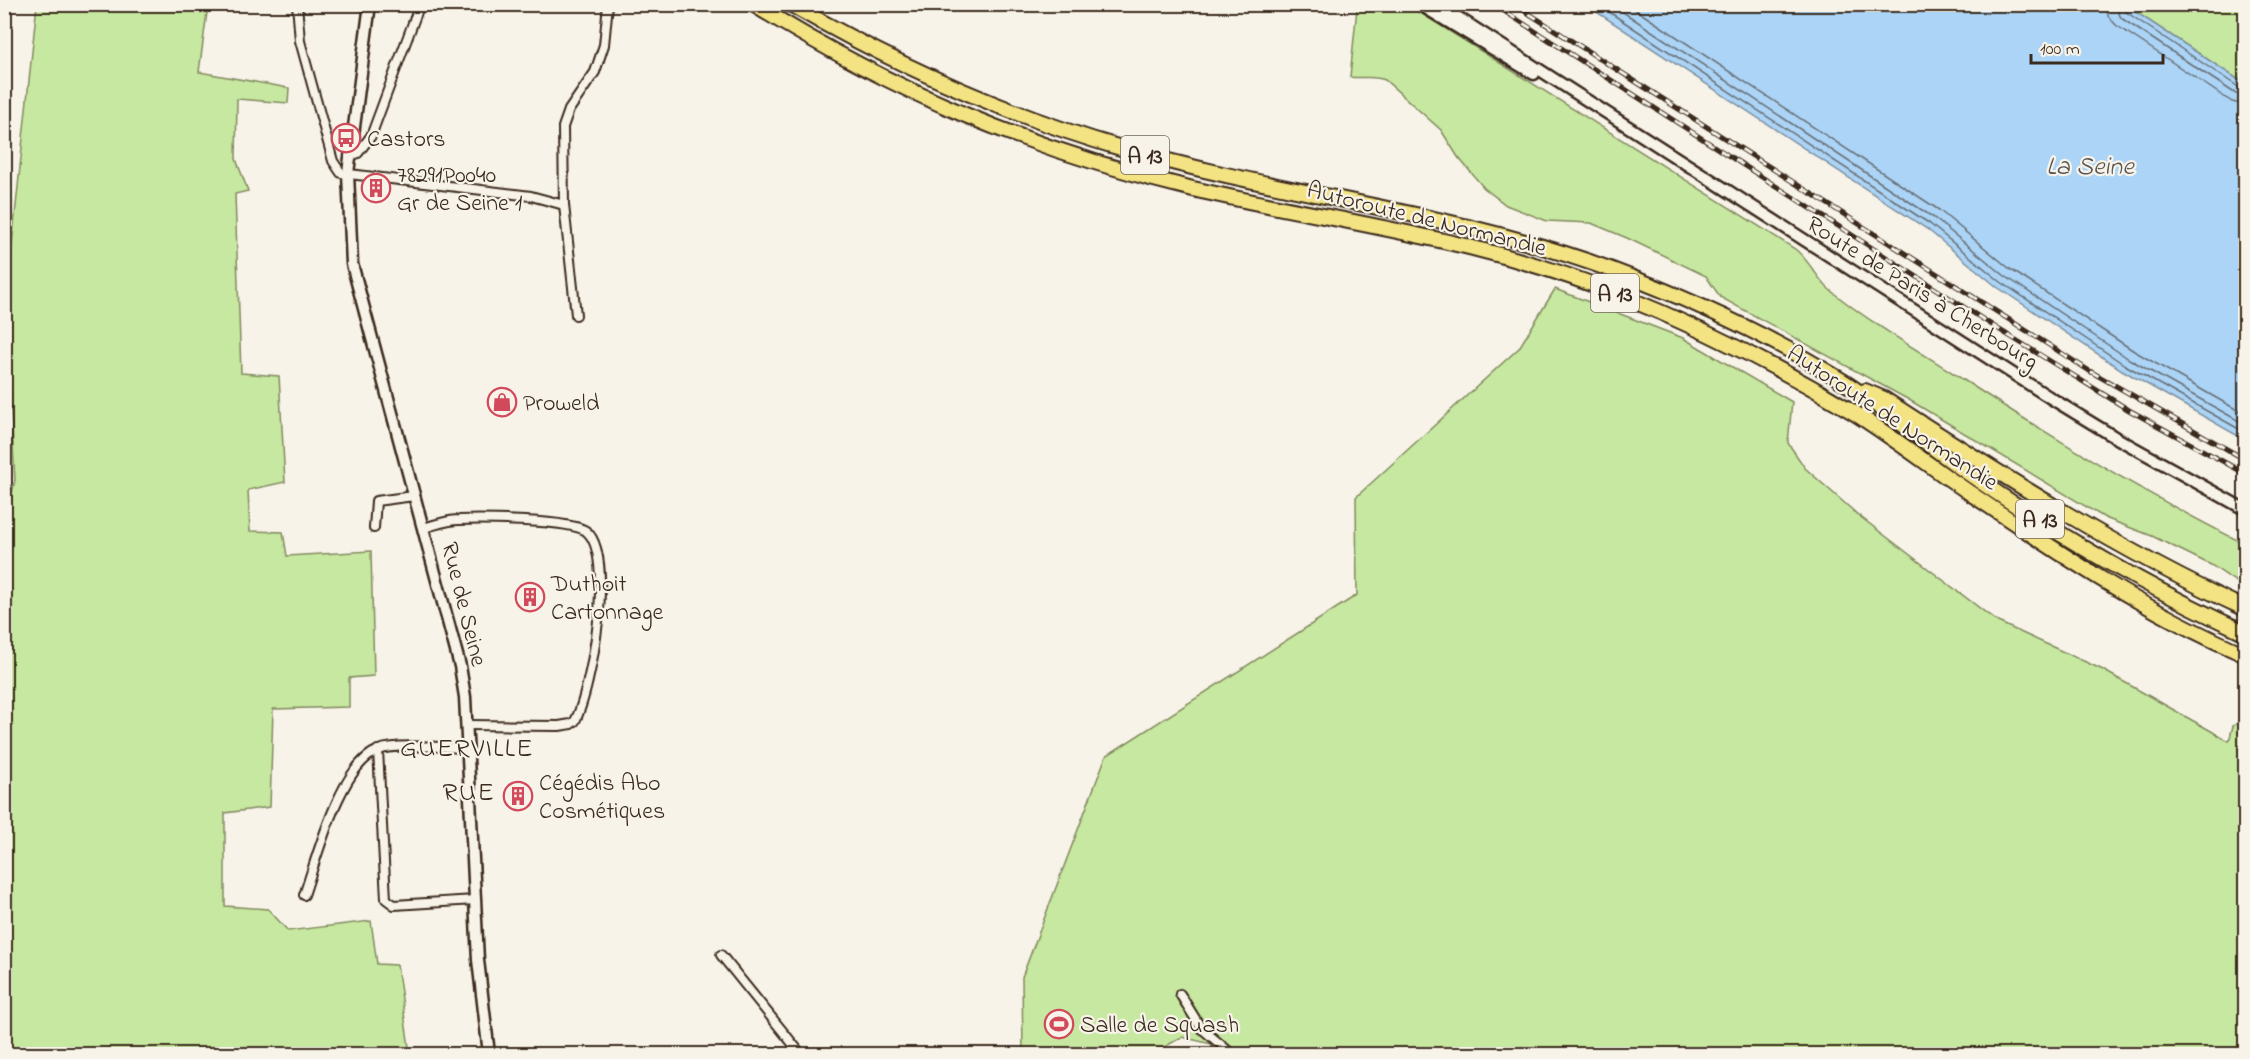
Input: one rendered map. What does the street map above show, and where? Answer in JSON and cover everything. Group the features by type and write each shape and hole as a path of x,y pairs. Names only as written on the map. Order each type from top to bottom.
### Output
{"highway":[{"name":"Autoroute de Normandie","path":"753,4 887,82 1039,144 1117,169 1195,189 1453,242 1531,264 1614,292 1772,364 1856,414 2088,572 2155,612 2246,655"},
{"name":"Autoroute de Normandie","path":"790,4 926,77 1044,124 1122,149 1204,170 1453,222 1540,246 1613,271 1680,299 1777,343 1847,384 1963,469 2106,561 2180,603 2246,633"},
{"path":"1847,384 1884,399 2033,495 2119,545 2246,609"}],"main road":[{"name":"Rue de Seine","path":"370,4 349,157 352,264 460,666 466,725 481,999 489,1054"},
{"name":"Route de Paris à Cherbourg","path":"1419,4 1519,65 1584,100"},
{"name":"Route de Paris à Cherbourg","path":"1437,4 2049,397 2246,510"}],"street":[{"path":"297,4 300,41 333,161 341,173 531,196 564,205"},
{"path":"349,157 358,153 371,136 420,4"},
{"path":"576,315 564,205 563,127 568,110 595,72 604,45 608,4"},
{"path":"374,528 376,501 414,496"},
{"path":"423,528 457,520 574,525 593,538 598,549 601,584 598,624 575,721 559,726 466,725"},
{"path":"304,895 342,792 360,762 378,750 467,748"},
{"path":"378,750 386,899 394,905 475,900"},
{"path":"721,955 801,1054"},
{"path":"1180,994 1201,1028 1232,1054"}],"green space":[{"path":"37,4 208,5 199,72 289,88 288,103 237,99 236,159 248,191 235,194 241,373 279,376 285,482 248,490 250,531 283,532 287,556 371,551 374,676 349,678 349,707 273,709 270,807 225,813 225,906 268,909 288,931 371,921 377,964 397,965 410,1054 5,1054 4,526 15,480 5,311"},
{"path":"1350,5 1408,5 1795,249 1830,290 1893,335 2100,465 2245,544 2245,588 2211,565 2152,536 2105,518 1911,401 1720,297 1706,276 1591,223 1547,221 1506,205 1484,188 1458,157 1441,130 1385,80 1350,77 1357,8"},
{"path":"2125,5 2245,5 2245,84"},
{"path":"1555,289 1683,338 1792,402 1788,443 1805,468 1858,515 1998,622 2101,669 2229,741 2233,726 2245,718 2245,1054 1254,1054 1182,1037 1152,1054 1023,1054 1022,977 1106,756 1357,595 1356,497 1519,348"}],"water":[{"name":"La Seine","path":"1586,5 2125,5 2245,84 2245,440 2122,370 1997,287 1927,229"}],"railway":[{"path":"1493,4 1995,327 2129,410 2246,474"},
{"path":"1514,4 2088,370 2246,460"}],"place":[{"name":"Castors","path":"346,138"},
{"name":"78291P0040 Gr de Seine 1","path":"376,188"},
{"name":"Proweld","path":"502,402"},
{"name":"Duthoit Cartonnage","path":"530,597"},
{"name":"Cégédis Abo Cosmétiques","path":"518,796"},
{"name":"Salle de Squash","path":"1059,1024"}],"district":[{"name":"GUERVILLE","path":"467,747"},
{"name":"RUE","path":"469,791"}]}
